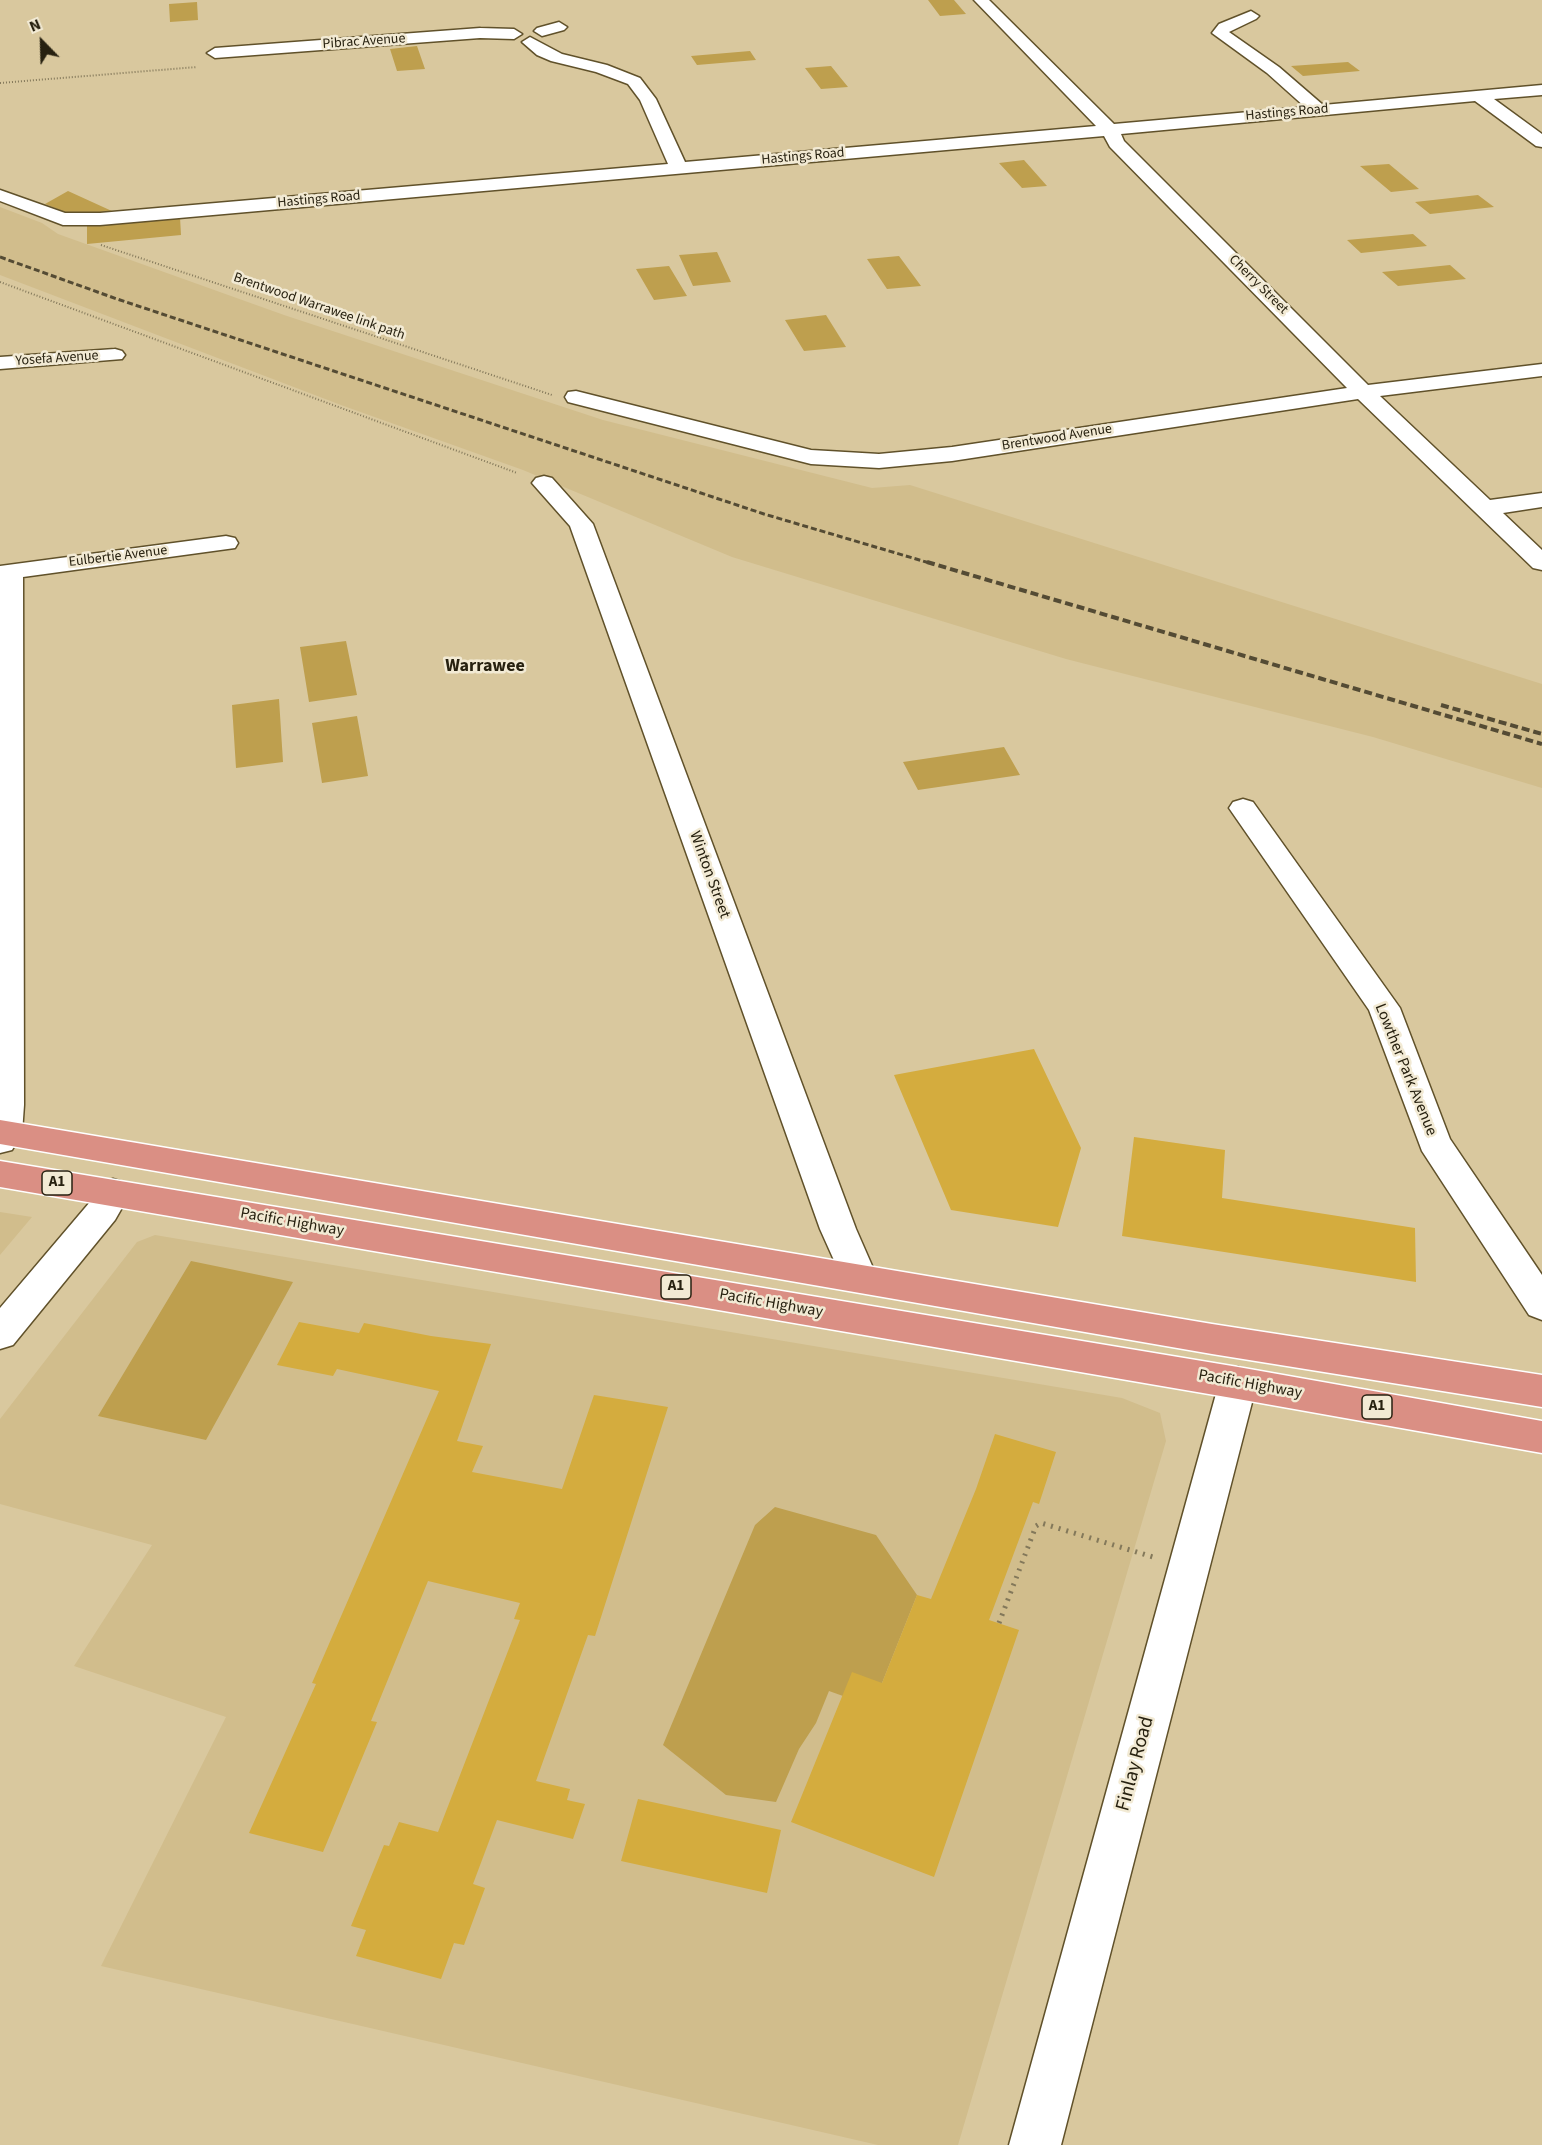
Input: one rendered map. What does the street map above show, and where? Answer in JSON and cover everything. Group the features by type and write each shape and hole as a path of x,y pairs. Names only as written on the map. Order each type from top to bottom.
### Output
{"highway":[{"path":"2,1135 859,1277 1212,1340 1542,1391"},
{"name":"Pacific Highway","path":"0,1174 1238,1383 1542,1437"}],"street":[{"name":"Cherry Street","path":"981,0 1110,130 1116,143 1363,392 1542,563"},
{"path":"1251,16 1224,27 1220,33 1273,69 1319,110"},
{"path":"559,27 536,37 543,52 558,58 602,68 634,81 648,99 679,168"},
{"name":"Pibrac Avenue","path":"214,53 480,33 514,34 515,40 536,37"},
{"name":"Hastings Road","path":"63,219 100,219 1542,90"},
{"path":"1477,95 1542,142"},
{"path":"0,195 63,219"},
{"name":"Yosefa Avenue","path":"0,363 115,355"},
{"name":"Brentwood Avenue","path":"576,397 812,457 879,461 952,454 1363,392 1542,370"},
{"name":"Winton Street","path":"544,483 581,524 838,1229 859,1277"},
{"path":"1485,508 1542,500"},
{"name":"Eulbertie Avenue","path":"2,1135 5,572 225,543"},
{"name":"Lowther Park Avenue","path":"1243,808 1384,1008 1434,1142 1542,1305"},
{"path":"0,1334 103,1211 114,1192"},
{"name":"Finlay Road","path":"1035,2145 1238,1383"}],"path":[{"path":"0,83 215,65 214,53"},
{"name":"Brentwood Warrawee link path","path":"63,219 92,242 545,394 576,397"},
{"path":"0,282 544,483"},
{"path":"999,1623 1035,1526 1041,1524 1155,1557"}],"shaded area":[{"path":"928,0 954,0 966,14 940,16"},
{"path":"197,2 198,20 170,22 169,4"},
{"path":"417,46 425,69 397,71 390,49"},
{"path":"750,51 756,60 697,65 691,56"},
{"path":"1348,62 1360,71 1303,76 1291,66"},
{"path":"831,66 848,87 821,89 805,68"},
{"path":"1024,160 1047,186 1022,188 999,163"},
{"path":"1389,164 1419,189 1391,192 1360,166"},
{"path":"68,191 114,212 70,214 45,204"},
{"path":"1478,195 1494,207 1430,214 1415,202"},
{"path":"0,207 42,223 58,234 284,315 603,420 872,488 910,485 1542,684 1542,788 1373,737 1066,659 732,557 523,470 341,405 0,275"},
{"path":"180,217 181,235 87,244 87,225"},
{"path":"1413,234 1427,246 1361,253 1347,240"},
{"path":"717,252 731,282 693,286 679,255"},
{"path":"899,256 921,286 887,289 867,259"},
{"path":"1450,265 1466,279 1398,286 1382,272"},
{"path":"669,266 687,296 654,300 636,269"},
{"path":"826,315 846,347 804,351 785,320"},
{"path":"346,641 357,695 309,702 300,647"},
{"path":"279,699 283,762 236,768 232,705"},
{"path":"357,716 368,776 322,783 312,723"},
{"path":"1004,747 1020,775 918,790 903,762"},
{"path":"0,1212 32,1217 0,1255"},
{"path":"155,1235 1122,1398 1160,1413 1166,1441 958,2145 878,2145 101,1966 226,1717 74,1666 152,1545 0,1504 0,1419 137,1242"},
{"path":"191,1261 293,1282 206,1440 98,1416"},
{"path":"775,1507 876,1535 917,1595 882,1683 843,1696 829,1691 816,1723 799,1749 776,1802 726,1795 663,1745 755,1525"}],"building":[{"path":"1034,1049 1081,1148 1058,1227 951,1210 894,1075"},
{"path":"1134,1137 1225,1150 1222,1198 1415,1228 1416,1282 1122,1236"},
{"path":"299,1322 359,1333 364,1323 431,1336 491,1344 457,1441 483,1446 472,1472 562,1489 594,1395 668,1407 595,1636 588,1635 536,1781 570,1789 567,1800 585,1804 573,1839 497,1820 473,1884 485,1888 464,1945 454,1943 441,1979 356,1956 366,1930 351,1926 384,1845 389,1846 399,1822 438,1832 520,1620 514,1619 520,1603 428,1581 371,1721 377,1722 323,1852 249,1833 316,1684 312,1683 439,1391 337,1369 333,1376 277,1365"},
{"path":"995,1434 1056,1452 1039,1504 1033,1502 989,1620 1019,1630 934,1877 791,1822 852,1672 882,1683 917,1595 931,1599 976,1489"},
{"path":"638,1799 781,1830 767,1893 621,1861"}],"railway":[{"path":"0,257 117,299 764,514 933,564"},
{"path":"927,562 1542,744"},
{"path":"1441,705 1542,734"}],"district":[{"name":"Warrawee","path":"485,667"}]}
